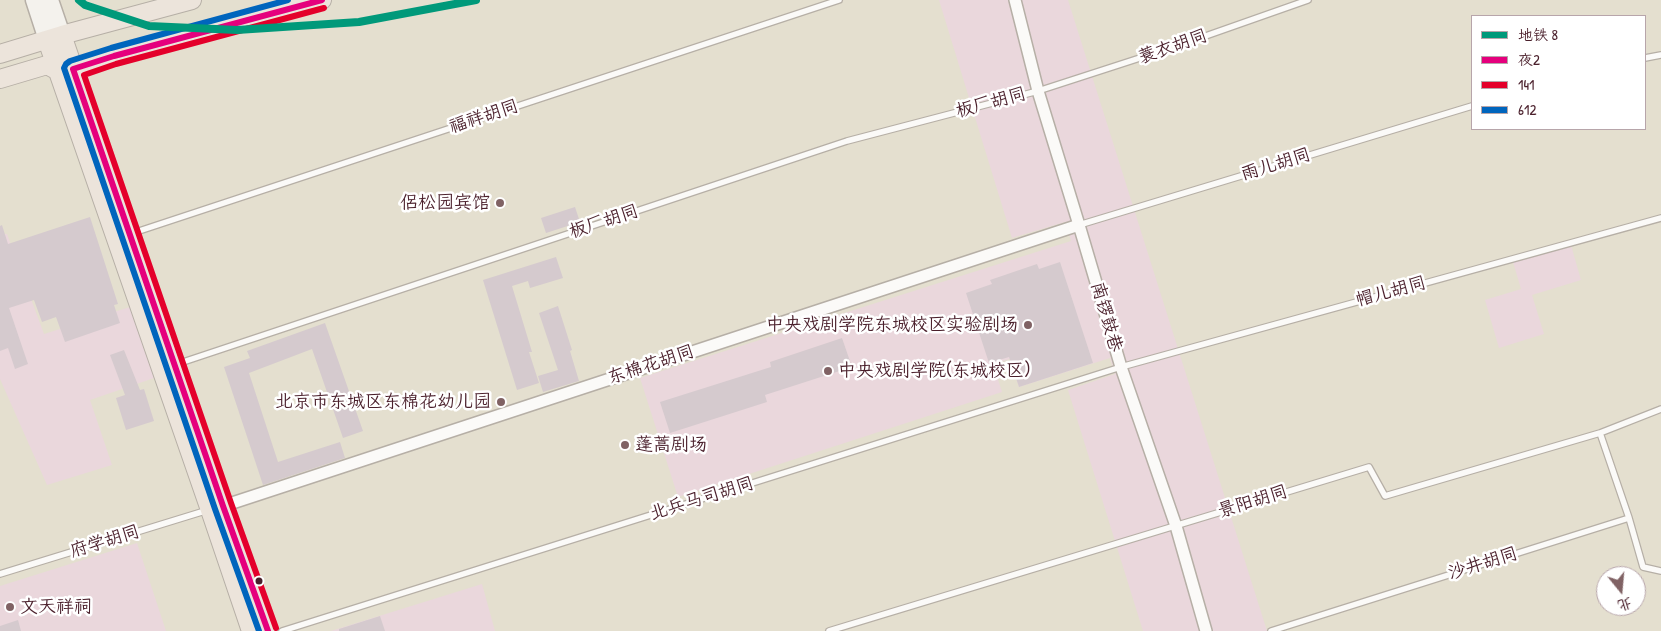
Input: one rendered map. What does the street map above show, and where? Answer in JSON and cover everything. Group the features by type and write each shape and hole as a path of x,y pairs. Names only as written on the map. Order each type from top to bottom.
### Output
{"main road":[{"path":"34,0 54,37 217,508 268,631"},
{"path":"50,0 54,37"},
{"path":"0,54 54,37 192,0"},
{"path":"0,79 47,65 66,70 322,0"},
{"path":"66,70 130,234 175,365 251,631"}],"street":[{"name":"南锣鼓巷","path":"1015,0 1038,91 1121,367 1176,526 1206,631"},
{"name":"东棉花胡同","path":"217,508 1079,225"}],"lane":[{"name":"福祥胡同","path":"130,234 839,0"},
{"name":"蓑衣胡同","path":"1038,91 1180,45 1308,0"},
{"path":"1646,58 1661,55"},
{"name":"板厂胡同","path":"175,365 847,141 1038,91"},
{"name":"雨儿胡同","path":"1079,225 1471,106"},
{"name":"帽儿胡同","path":"1121,367 1661,218"},
{"name":"北兵马司胡同","path":"282,631 1121,367"},
{"name":"景阳胡同","path":"829,631 1370,467 1385,496 1600,433 1661,409"},
{"path":"1600,433 1629,518 1643,567 1661,571"},
{"name":"府学胡同","path":"0,574 217,508"},
{"name":"沙井胡同","path":"1271,631 1629,518"}],"shaded area":[{"path":"939,0 1068,0 1267,631 1143,631 1068,390 1115,374 1110,358 1019,387 1010,359 993,364 1002,392 678,497 640,378 1071,241 1065,222 1012,238"},
{"path":"7,234 44,334 130,307 154,378 90,400 112,465 47,485 0,379 0,235"},
{"path":"1571,245 1581,280 1532,295 1544,334 1499,348 1485,300 1521,289 1513,262"},
{"path":"137,543 166,631 0,631 0,586"},
{"path":"482,584 495,631 331,631"}],"building":[{"path":"575,207 580,222 546,233 541,218"},
{"path":"90,217 118,304 114,305 120,323 65,342 56,317 42,322 34,300 9,308 28,364 15,369 8,348 0,351 0,226 2,225 8,244"},
{"path":"556,257 563,278 530,288 528,281 512,286 532,352 529,352 539,383 517,390 483,280"},
{"name":"中央戏剧学院东城校区实验剧场","path":"1060,262 1093,363 1019,387 1009,357 989,363 966,293 992,284 990,280 1037,264 1039,269"},
{"path":"558,306 572,350 570,351 579,381 543,392 538,376 558,370 539,313"},
{"path":"325,323 363,431 343,438 312,349 249,373 278,462 340,442 345,458 263,485 224,367 250,358 247,351"},
{"path":"842,338 852,367 765,395 767,402 670,433 660,402 771,367 770,362"},
{"path":"124,350 140,390 144,389 154,421 126,430 116,398 125,395 110,355"},
{"path":"380,616 385,631 339,631 339,629"},
{"path":"18,620 21,631 0,631 0,626"}],"metro line":[{"name":"8","path":"79,0 85,5 149,26 237,30 359,22 476,0"}],"transit line":[{"name":"612","path":"259,631 215,509 64,68 70,61 111,48 288,0"},
{"name":"夜2","path":"268,631 223,506 73,69 114,56 322,0"},
{"name":"141","path":"276,628 231,503 84,75 116,64 324,8"}],"place":[{"name":"侣松园宾馆","path":"500,203"},
{"name":"中央戏剧学院东城校区实验剧场","path":"1028,325"},
{"name":"中央戏剧学院(东城校区)","path":"828,371"},
{"name":"北京市东城区东棉花幼儿园","path":"501,402"},
{"name":"蓬蒿剧场","path":"625,445"},
{"name":"文天祥祠","path":"10,607"}]}
